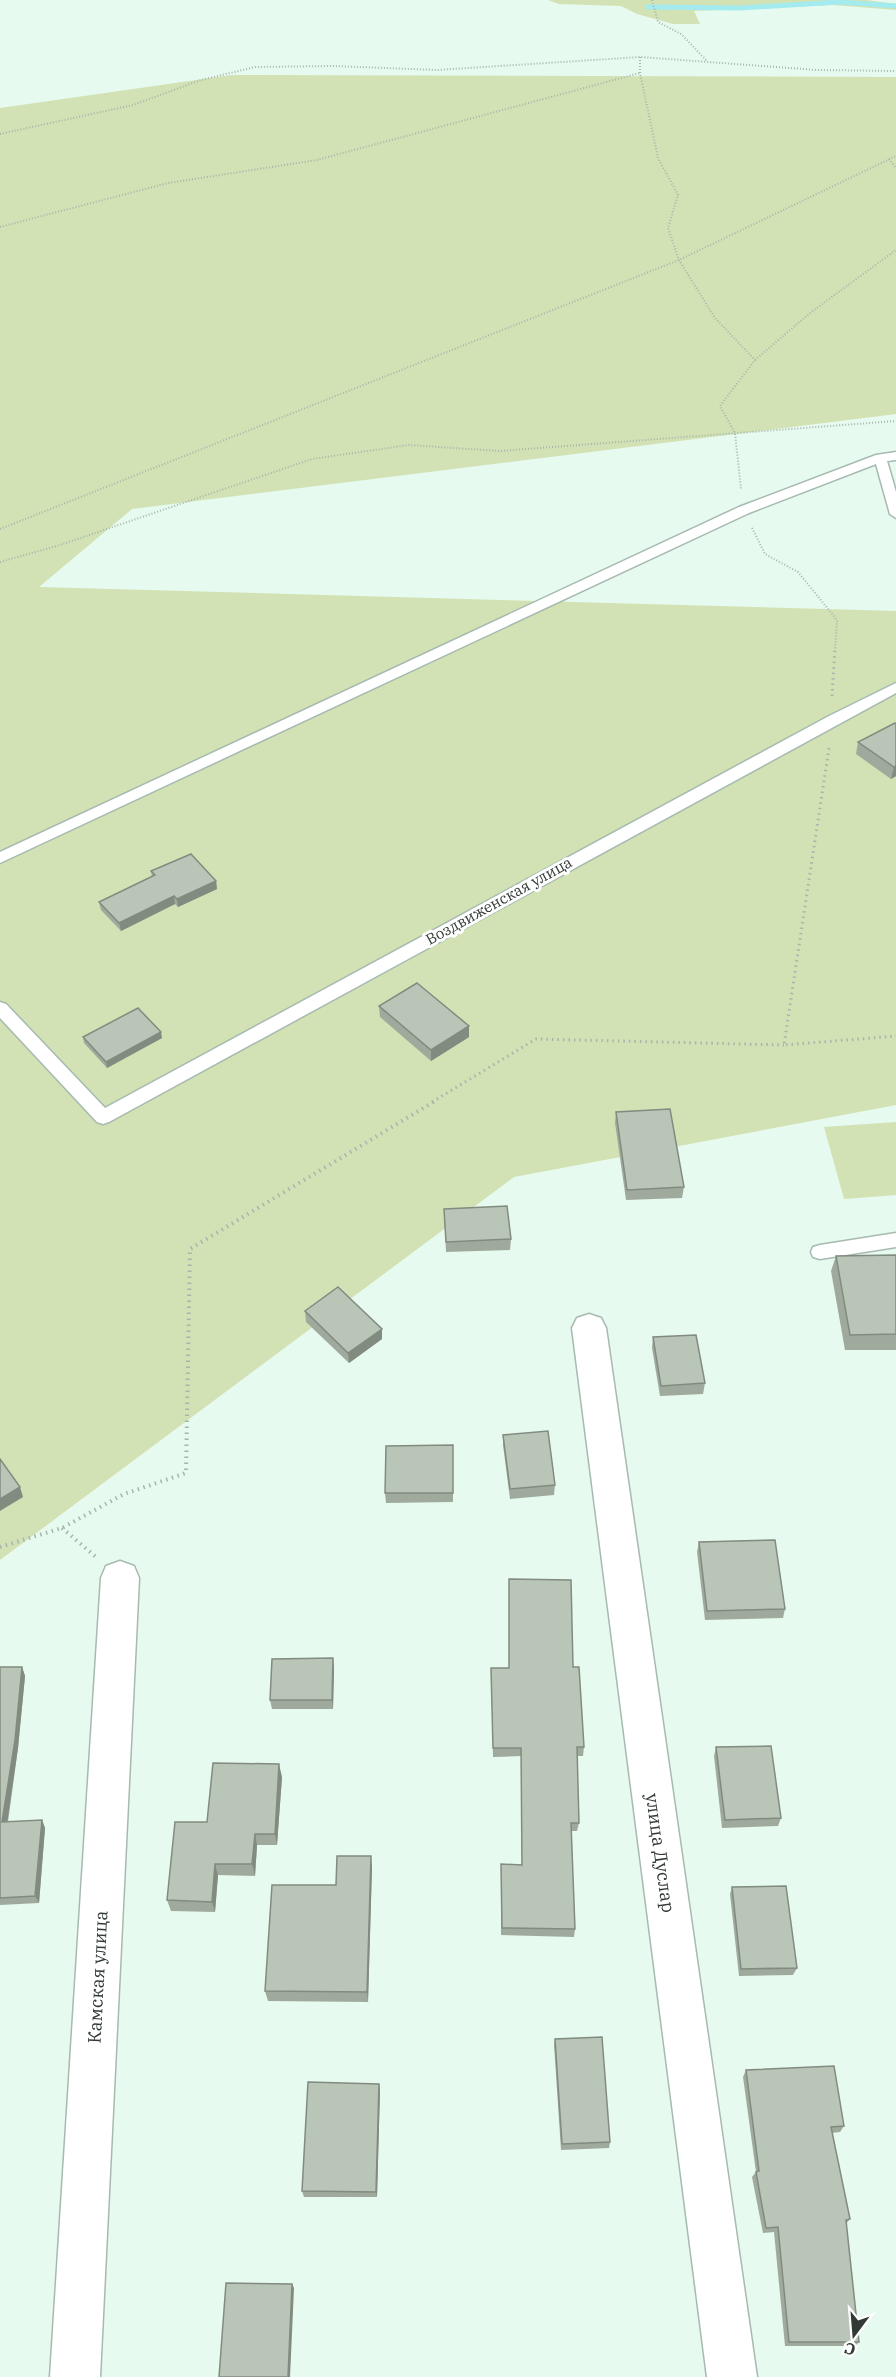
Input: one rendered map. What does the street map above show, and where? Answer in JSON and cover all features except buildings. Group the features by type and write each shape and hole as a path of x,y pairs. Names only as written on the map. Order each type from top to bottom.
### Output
{"street":[{"name":"улица Дуслар","path":"589,1328 732,2377"},
{"name":"Камская улица","path":"75,2377 120,1578"}],"lane":[{"path":"0,858 744,510 880,459 896,456"},
{"path":"880,459 896,514"},
{"name":"Воздвиженская улица","path":"0,1008 103,1118 834,718 896,687"},
{"path":"820,1252 896,1240"}],"path":[{"path":"652,0 658,22 681,34 707,62"},
{"path":"640,57 640,74 658,158 678,195 668,228 679,260 715,318 755,360"},
{"path":"0,134 133,105 201,80 255,68 334,66 437,70 640,57 818,70 896,71"},
{"path":"0,227 168,183 317,160 640,74"},
{"path":"0,529 679,260 896,156"},
{"path":"889,159 896,168"},
{"path":"784,1044 834,718 831,687 837,620 798,572 765,554 744,510 735,433 720,406 755,360 810,313 896,250"},
{"path":"0,562 60,545 312,459 409,445 500,451 896,421"},
{"path":"0,1547 62,1528 124,1494 186,1473 190,1249 536,1039 784,1044 896,1035"},
{"path":"62,1528 120,1578"}],"green space":[{"path":"548,0 866,0 896,4 896,10 833,5 694,11 700,24 673,24 637,14 621,6 559,4"},
{"path":"231,75 896,77 896,414 132,509 39,587 896,611 896,1105 514,1177 0,1560 0,108"},
{"path":"896,1122 896,1195 844,1199 824,1127"}],"waterway":[{"path":"648,7 740,8 840,2 896,6"}]}
